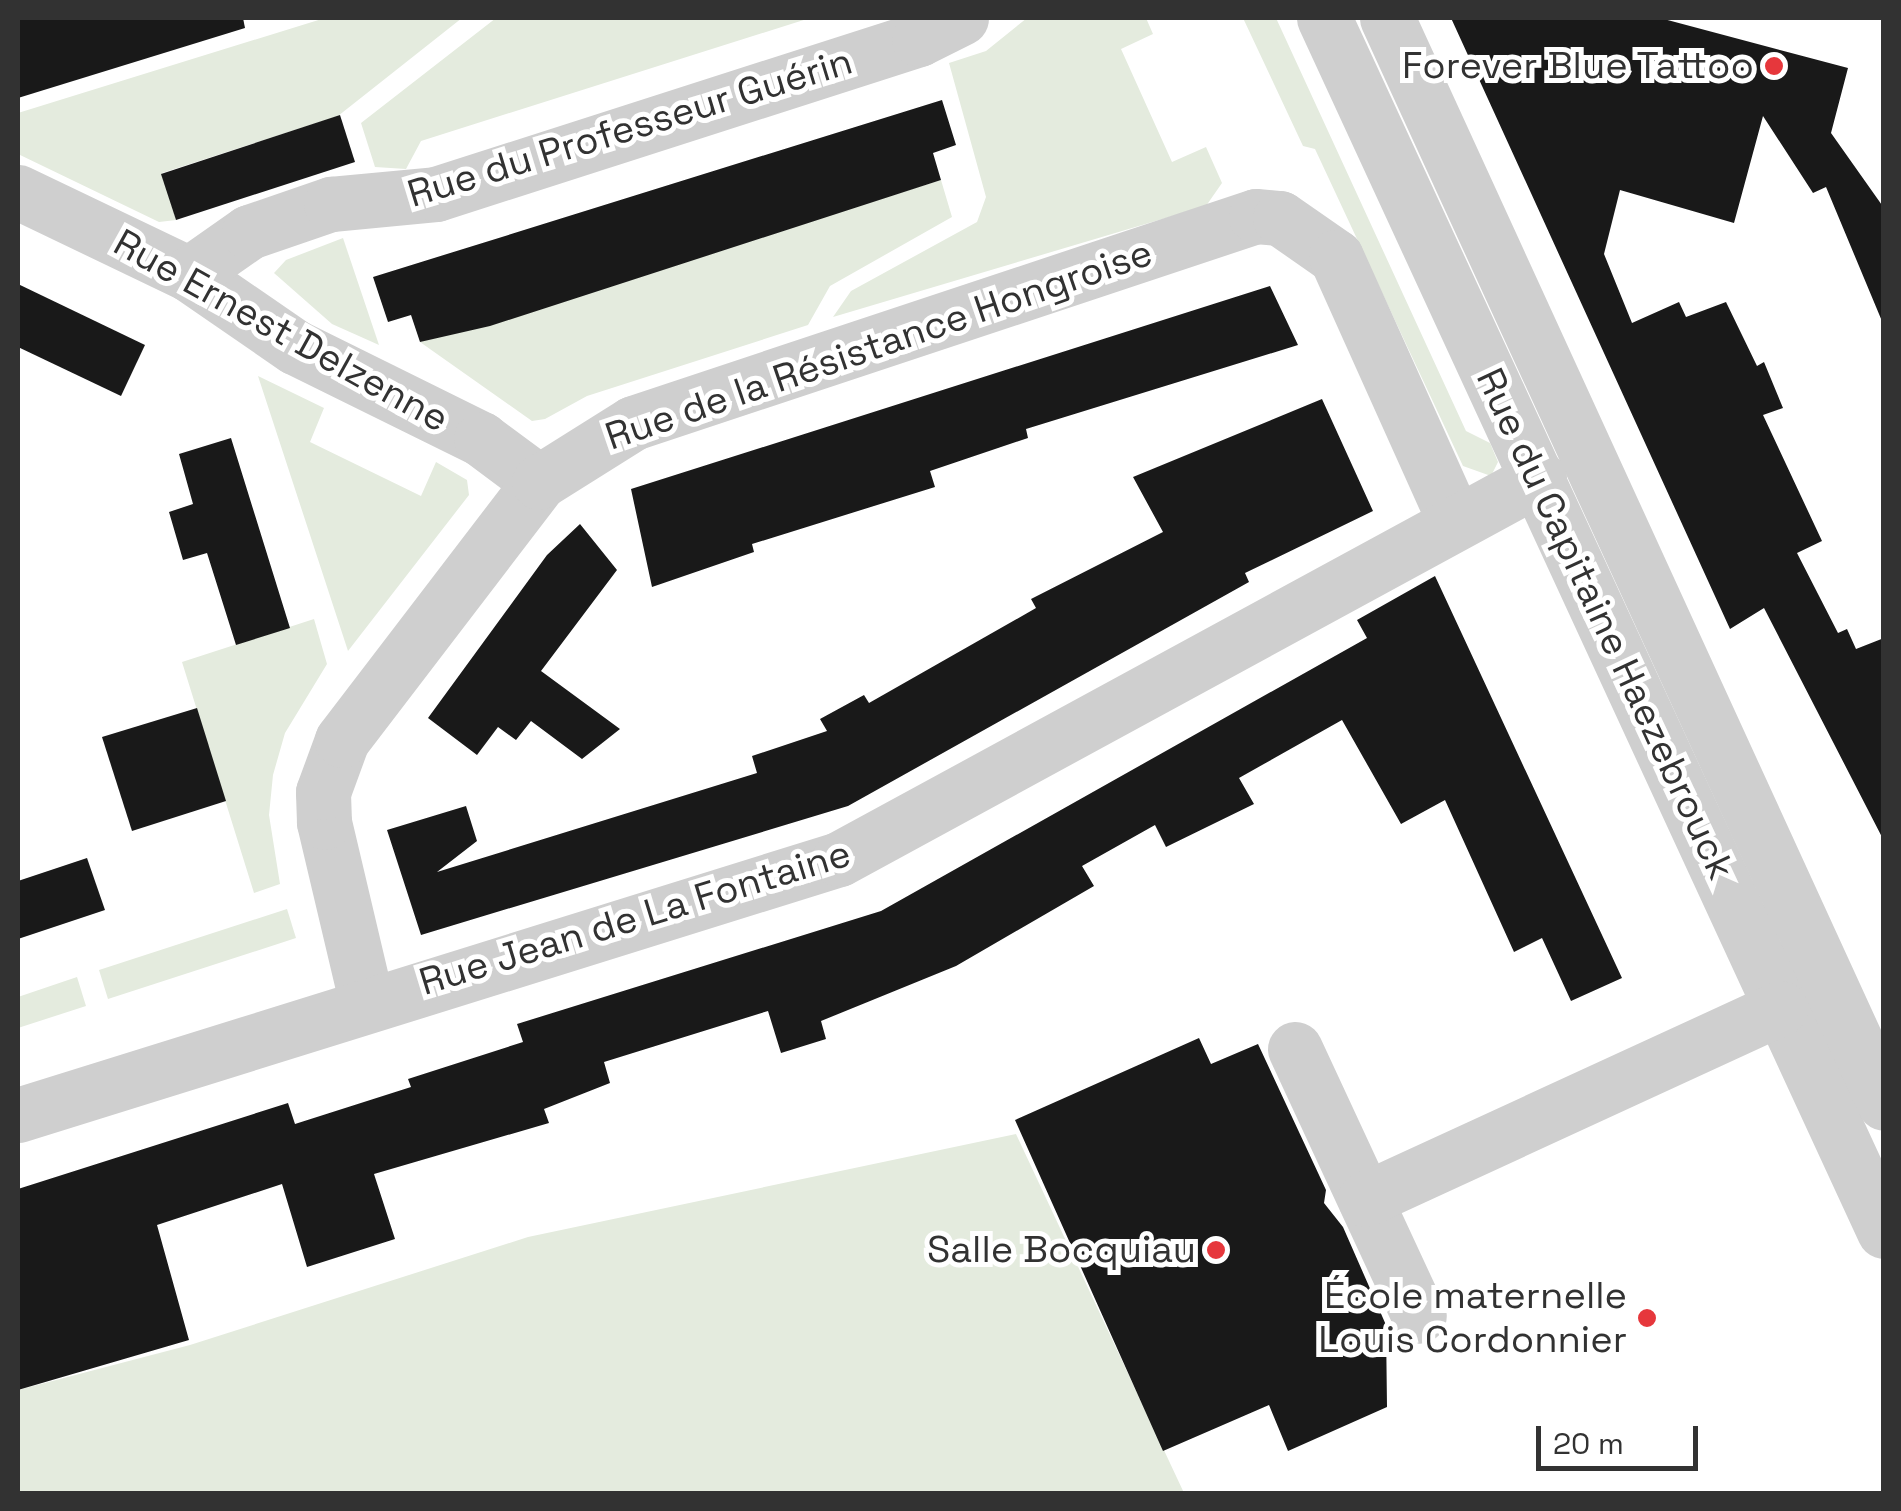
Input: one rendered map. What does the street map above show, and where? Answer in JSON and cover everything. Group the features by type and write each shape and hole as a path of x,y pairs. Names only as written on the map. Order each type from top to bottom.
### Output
{"street":[{"name":"Rue du Professeur Guérin","path":"189,274 249,232 331,204 436,194 919,39 961,18"},
{"name":"Rue du Capitaine Haezebrouck","path":"1324,18 1884,1231"},
{"name":"Rue du Capitaine Haezebrouck","path":"1387,18 1884,1104"},
{"name":"Rue Ernest Delzenne","path":"18,192 189,274 295,347 481,440 539,482"},
{"name":"Rue de la Résistance Hongroise","path":"366,1000 324,822 331,767 356,714 539,482 633,422 1256,216 1302,226 1336,257 1455,522"},
{"name":"Rue Jean de La Fontaine","path":"18,1115 366,1000 863,849 1539,478"},
{"path":"1365,1199 1780,1008"},
{"path":"1295,1049 1419,1316"}],"shaded area":[{"path":"325,18 462,18 338,116 162,173 176,220 159,222 18,154 18,113"},
{"path":"496,18 810,18 421,141 406,169 375,167 361,123"},
{"path":"1027,18 1146,18 1153,34 1121,49 1172,162 1206,147 1222,183 1206,206 833,317 851,291 977,222 986,197 949,63 986,51"},
{"path":"1243,18 1276,18 1466,431 1490,443 1498,462 1491,476 1463,466 1315,149 1303,146"},
{"path":"941,180 952,217 830,286 808,325 587,396 545,419 532,421 420,342"},
{"path":"343,238 379,345 332,324 274,273 286,260"},
{"path":"258,376 324,408 310,442 421,496 436,462 467,480 469,495 348,651"},
{"path":"314,619 327,664 285,733 273,775 269,815 280,884 254,893 182,662"},
{"path":"287,909 296,938 108,999 99,970"},
{"path":"77,977 86,1006 18,1028 18,997"},
{"path":"1016,1134 1184,1493 18,1494 18,1390 190,1345 528,1237"}],"building":[{"path":"18,18 243,18 245,28 18,98"},
{"path":"1451,18 1660,18 1848,68 1831,133 1884,208 1884,326 1826,187 1813,193 1763,116 1734,223 1620,190 1604,254 1632,323 1679,302 1686,317 1726,302 1757,366 1764,362 1783,408 1763,415 1822,541 1797,553 1838,633 1847,629 1856,649 1884,638 1884,841 1764,608 1730,629"},
{"path":"942,100 956,145 933,153 941,180 490,326 420,342 411,315 388,322 373,277"},
{"path":"340,115 355,162 176,220 161,174"},
{"path":"18,284 145,345 121,396 18,347"},
{"path":"1270,286 1298,345 1026,429 1028,438 930,471 935,487 752,544 754,552 652,587 631,489"},
{"path":"1322,399 1373,511 1245,573 1249,582 848,806 421,935 387,830 466,806 477,841 437,872 757,773 752,756 827,731 820,719 864,695 869,703 1036,608 1031,599 1163,532 1133,477"},
{"path":"231,438 290,628 236,645 207,553 183,560 169,512 193,504 179,454"},
{"path":"580,524 617,570 541,671 620,729 582,759 531,721 516,740 498,727 477,755 428,718 547,555"},
{"path":"1435,576 1622,978 1571,1001 1542,938 1514,952 1445,800 1401,824 1342,720 1239,778 1254,804 1166,847 1155,825 1082,866 1094,886 956,966 821,1021 826,1039 781,1053 768,1011 604,1062 610,1083 544,1109 549,1123 374,1174 395,1239 307,1267 282,1184 157,1225 189,1340 18,1390 18,1189 288,1103 295,1124 411,1087 408,1079 523,1042 517,1024 881,911 1367,638 1357,620"},
{"path":"197,708 226,801 132,831 102,737"},
{"path":"87,858 105,910 18,939 18,881"},
{"name":"Salle Bocquiau","path":"1199,1038 1211,1064 1258,1044 1326,1190 1324,1203 1343,1227 1386,1325 1387,1407 1288,1451 1269,1405 1163,1451 1015,1120"}],"place":[{"name":"Forever Blue Tattoo","path":"1774,66"},
{"name":"Salle Bocquiau","path":"1216,1250"},
{"name":"École maternelle Louis Cordonnier","path":"1647,1318"}]}
